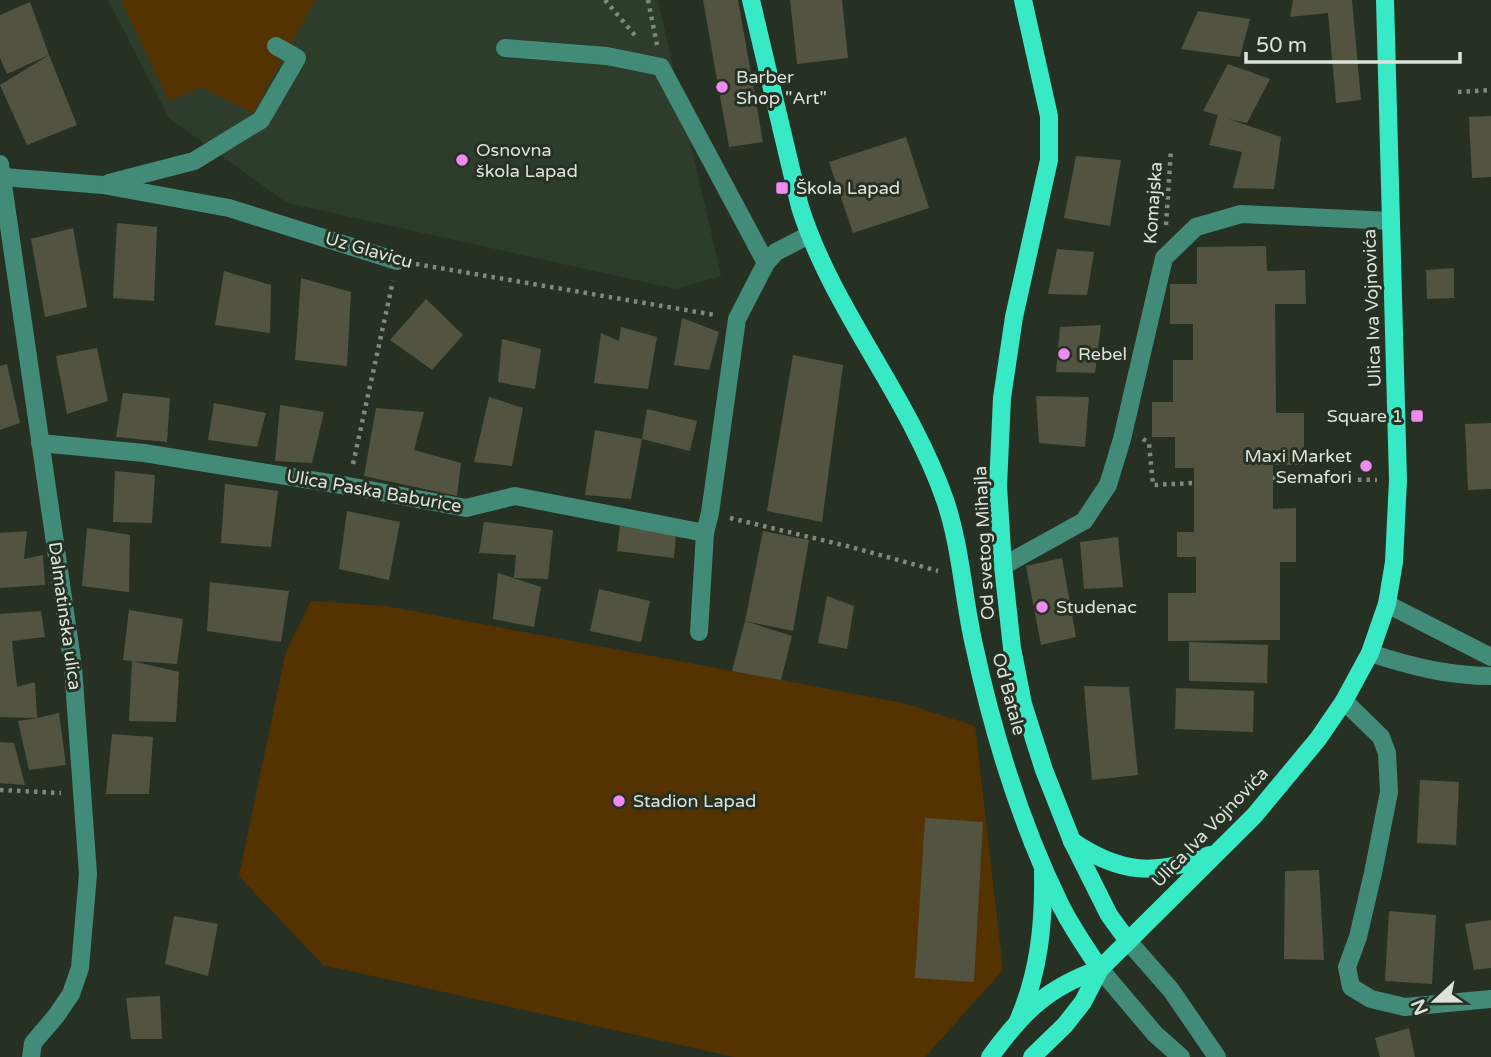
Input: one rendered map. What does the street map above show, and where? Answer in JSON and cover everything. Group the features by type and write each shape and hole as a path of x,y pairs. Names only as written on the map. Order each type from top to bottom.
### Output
{"main road":[{"name":"Od Batale","path":"751,0 809,235 826,273 900,402 945,501 992,718 1018,800 1061,906 1100,969"},
{"name":"Od svetog Mihajla","path":"1023,0 1049,116 1049,160 1014,317 1002,398 998,486 1012,648 1023,704 1044,770 1072,841 1108,915 1128,941"},
{"name":"Ulica Iva Vojnovića","path":"1100,969 1218,852 1282,784 1318,739 1344,701 1370,653 1387,604 1394,562 1398,480 1385,0"},
{"path":"1072,841 1094,856 1138,869 1189,863 1218,852"},
{"path":"1018,1021 1030,995 1037,964 1042,932 1043,865"},
{"path":"990,1057 1018,1021 1052,990 1100,969"},
{"path":"1032,1057 1065,1025 1083,1002 1100,969"}],"street":[{"path":"103,184 194,161 261,120 297,58 276,46"},
{"path":"505,48 607,56 661,67 766,263"},
{"name":"Uz Glavicu","path":"1,171 103,184 229,208 397,261"},
{"name":"Dalmatinska ulica","path":"1,171 74,667 88,874 80,968 71,994 33,1043 31,1057"},
{"path":"1003,566 1084,521 1108,485 1125,426 1164,258 1196,227 1241,214 1391,222"},
{"path":"699,632 705,533 737,319 766,263 776,252 809,235"},
{"name":"Ulica Paska Baburice","path":"40,443 144,453 466,508 515,496 705,533"},
{"path":"1387,604 1491,657"},
{"path":"1370,653 1422,670 1491,677"},
{"path":"1344,701 1381,737 1387,753 1389,792 1374,873 1358,937 1346,967 1352,987 1371,999 1405,1007 1491,999"},
{"path":"1128,941 1171,989 1217,1057"},
{"path":"1100,969 1147,1026 1181,1057"}],"path":[{"path":"605,0 661,67"},
{"path":"648,0 661,67"},
{"path":"1458,92 1491,90"},
{"name":"Komajska","path":"1164,258 1171,150"},
{"path":"348,486 397,261"},
{"name":"Uz Glavicu","path":"397,261 737,319"},
{"path":"1125,426 1149,443 1153,485 1194,483"},
{"path":"1273,478 1398,480"},
{"path":"710,513 851,547 962,578"},
{"path":"0,790 83,794"}],"shaded area":[{"name":"Osnovna škola Lapad","path":"108,0 658,0 721,276 676,289 287,203 169,118"},
{"path":"121,0 315,0 253,113 201,87 169,101"},
{"name":"Stadion Lapad","path":"311,601 386,606 903,703 975,726 1003,970 925,1057 734,1057 323,965 239,876 286,651"}],"building":[{"path":"703,0 738,0 763,142 729,147"},
{"path":"790,0 842,0 848,58 797,64"},
{"path":"1293,0 1352,0 1361,100 1336,103 1328,13 1290,17"},
{"path":"30,2 49,55 7,74 0,58 0,15"},
{"path":"1198,11 1250,19 1240,57 1181,49"},
{"path":"49,55 77,125 27,145 0,85"},
{"path":"1228,64 1270,79 1247,123 1229,119 1281,137 1274,189 1233,188 1242,152 1209,145 1218,115 1203,111"},
{"path":"1491,116 1491,177 1472,178 1469,117"},
{"path":"906,137 929,208 853,233 829,162"},
{"path":"1076,156 1121,160 1110,226 1064,218"},
{"path":"117,223 157,227 154,301 113,298"},
{"path":"73,228 87,307 45,317 31,239"},
{"path":"1266,246 1267,271 1305,270 1306,304 1275,304 1276,413 1304,413 1304,465 1273,465 1273,509 1296,508 1296,562 1280,562 1280,640 1168,641 1168,593 1196,593 1196,557 1177,557 1177,532 1194,532 1194,468 1175,468 1175,437 1152,437 1152,402 1173,402 1173,360 1193,360 1193,324 1170,324 1170,284 1197,284 1197,247"},
{"path":"1057,249 1094,252 1087,295 1048,294"},
{"path":"1454,268 1454,298 1427,299 1426,270"},
{"path":"224,271 271,285 270,333 215,325"},
{"path":"301,278 351,292 347,366 295,360"},
{"path":"426,299 463,335 432,370 390,340"},
{"path":"682,318 719,332 709,370 674,365"},
{"path":"1101,325 1095,373 1056,372 1060,327"},
{"path":"621,327 657,337 648,389 594,383 601,333 619,341"},
{"path":"502,339 541,349 535,389 498,382"},
{"path":"97,348 108,401 67,414 56,356"},
{"path":"793,355 843,365 822,522 767,511"},
{"path":"7,364 20,423 0,430 0,366"},
{"path":"123,393 170,398 167,442 116,437"},
{"path":"1036,396 1089,397 1085,447 1039,443"},
{"path":"489,397 523,408 512,466 474,462"},
{"path":"214,403 266,413 257,447 208,440"},
{"path":"280,405 324,412 312,463 275,461"},
{"path":"376,408 424,412 414,450 461,463 457,496 364,476"},
{"path":"647,409 697,421 690,451 642,439"},
{"path":"1491,423 1491,489 1468,490 1465,424"},
{"path":"595,430 642,439 631,499 585,495"},
{"path":"115,471 155,475 152,523 113,522"},
{"path":"225,484 278,491 271,547 221,543"},
{"path":"347,511 400,522 389,580 339,569"},
{"path":"484,522 553,530 548,579 514,578 516,555 479,553"},
{"path":"620,526 676,535 674,558 617,551"},
{"path":"87,528 130,535 129,592 82,586"},
{"path":"27,531 24,559 43,555 45,585 0,588 0,533"},
{"path":"763,531 809,540 793,631 745,621"},
{"path":"1118,537 1123,587 1084,589 1080,542"},
{"path":"1062,558 1076,637 1041,645 1026,566"},
{"path":"498,573 541,587 534,627 493,619"},
{"path":"210,582 289,591 281,642 207,631"},
{"path":"599,589 650,601 641,642 590,631"},
{"path":"827,596 854,606 847,649 818,643"},
{"path":"129,610 183,619 177,664 123,660"},
{"path":"41,611 45,637 12,641 17,687 35,682 37,718 0,717 0,614"},
{"path":"745,621 792,636 781,680 732,671"},
{"path":"1189,642 1268,645 1267,683 1189,681"},
{"path":"132,661 179,672 176,722 129,721"},
{"path":"1084,686 1129,687 1138,775 1092,780"},
{"path":"1176,688 1254,691 1253,732 1175,729"},
{"path":"59,713 66,765 29,770 18,721"},
{"path":"112,734 153,737 149,794 106,794"},
{"path":"0,742 14,743 25,785 0,783"},
{"path":"1420,780 1459,782 1456,845 1417,843"},
{"path":"925,818 983,822 974,982 915,978"},
{"path":"1319,870 1324,960 1284,959 1285,871"},
{"path":"1389,911 1436,915 1432,984 1385,981"},
{"path":"174,916 218,924 208,976 165,964"},
{"path":"1491,920 1491,968 1474,970 1465,924"},
{"path":"160,996 162,1039 131,1039 126,998"},
{"path":"1409,1028 1415,1057 1380,1057 1375,1038"}],"place":[{"name":"Barber Shop \"Art\"","path":"722,87"},
{"name":"Osnovna škola Lapad","path":"462,160"},
{"name":"Škola Lapad","path":"782,188"},
{"name":"Rebel","path":"1064,354"},
{"name":"Square 1","path":"1417,416"},
{"name":"Maxi Market Semafori","path":"1366,466"},
{"name":"Studenac","path":"1042,607"},
{"name":"Stadion Lapad","path":"619,801"}]}
